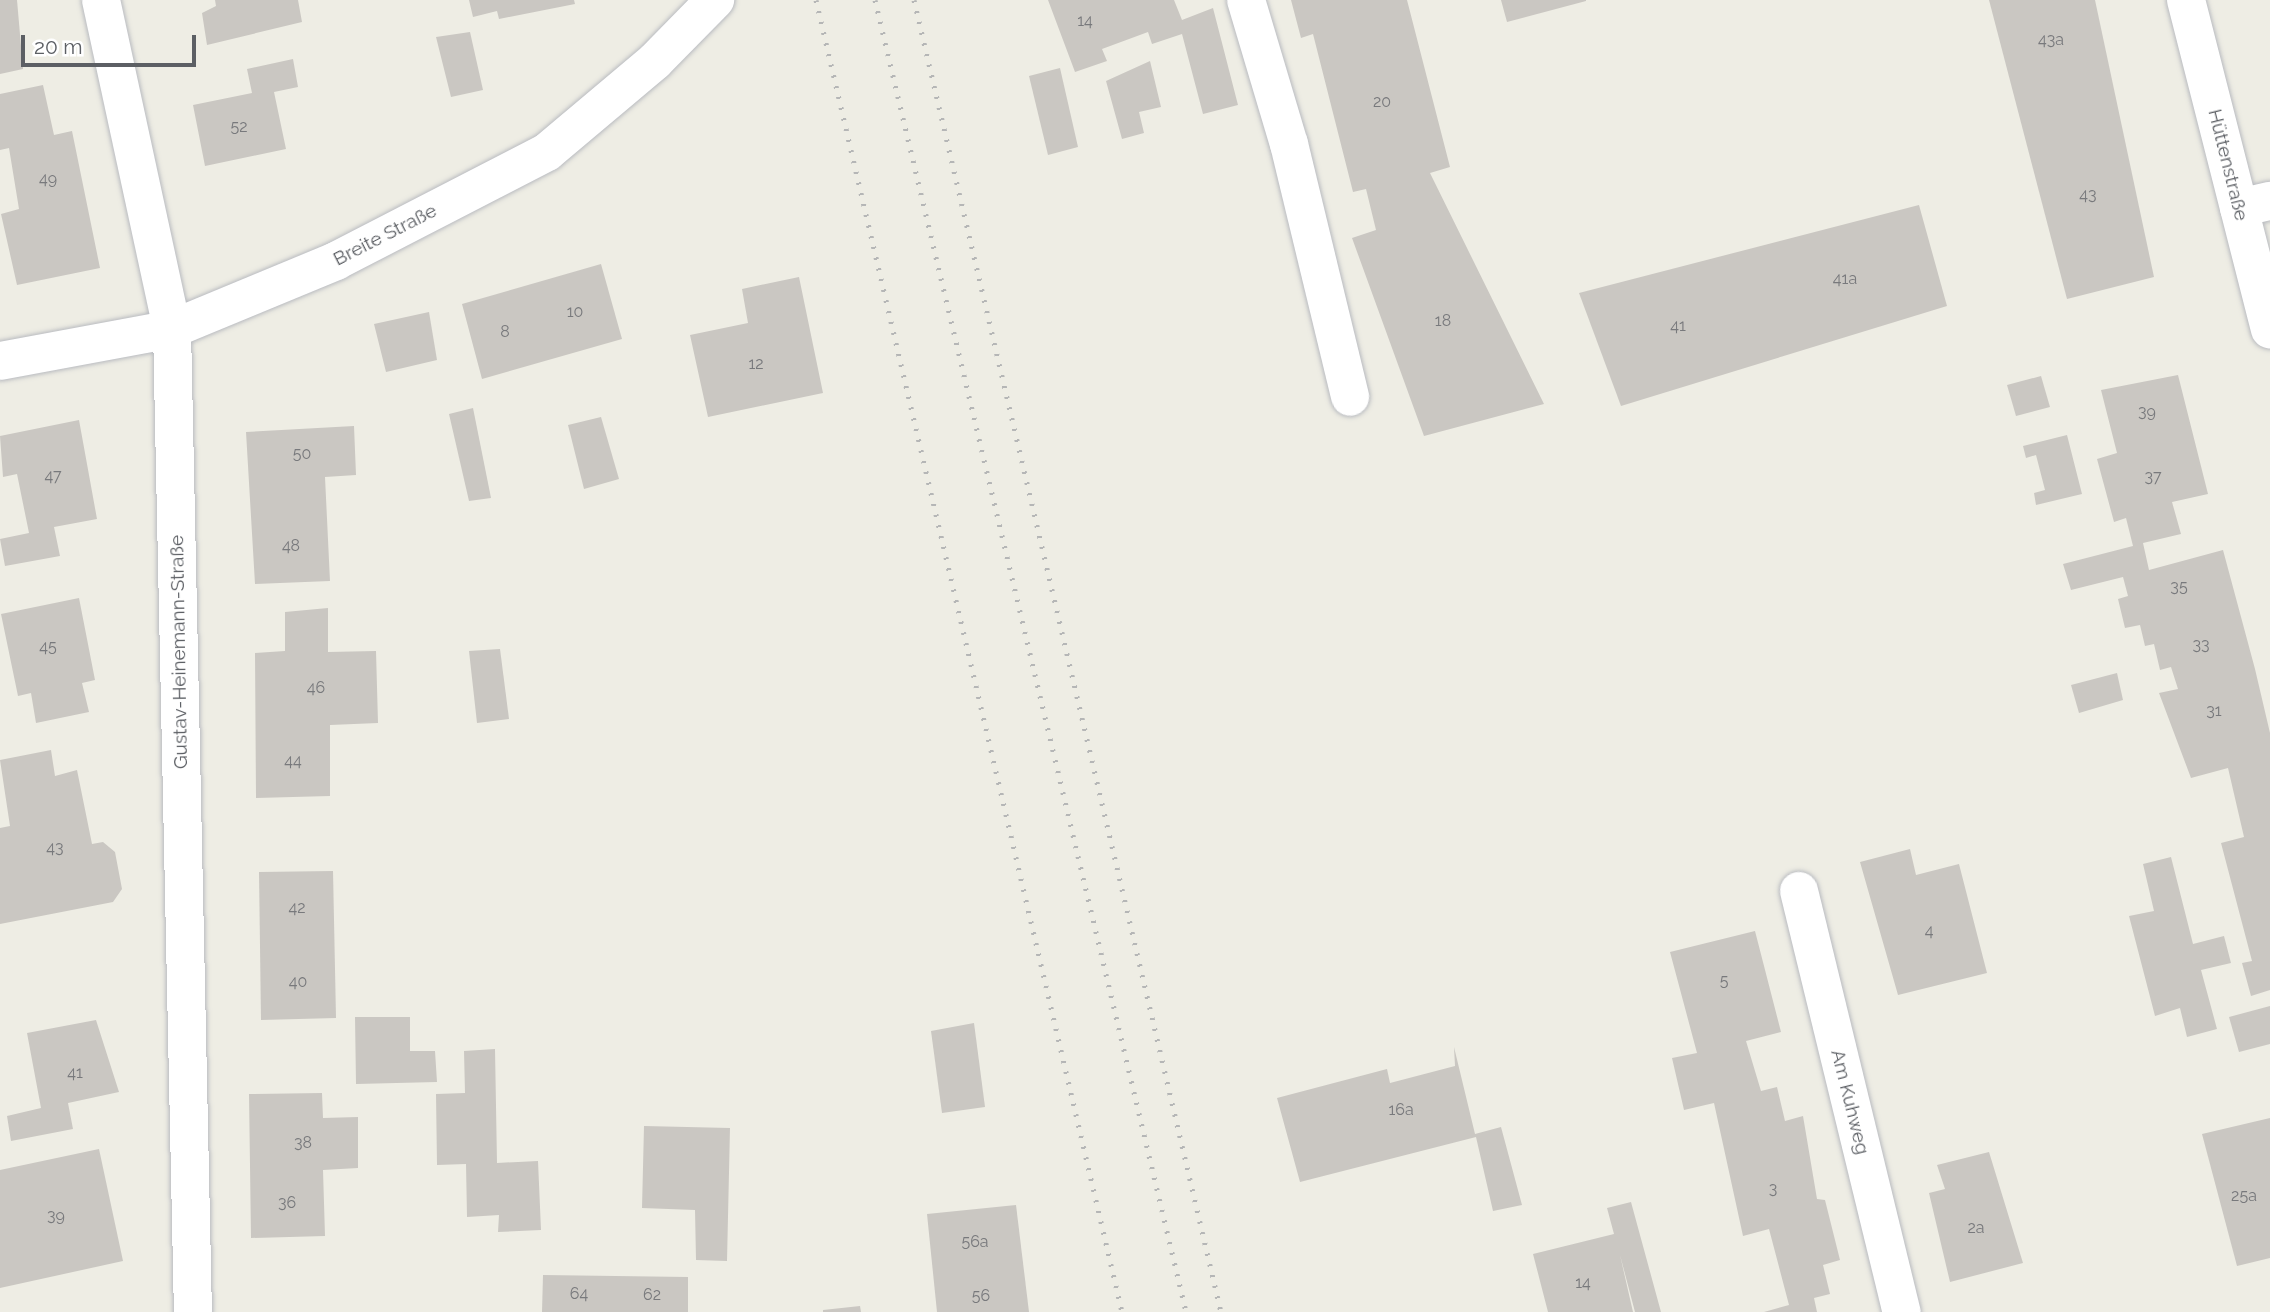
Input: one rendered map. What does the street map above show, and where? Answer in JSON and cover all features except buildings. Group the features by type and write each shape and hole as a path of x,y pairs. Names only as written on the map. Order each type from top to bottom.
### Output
{"street":[{"name":"Gustav-Heinemann-Straße","path":"101,0 172,329 192,1311"},
{"name":"Breite Straße","path":"0,361 172,329 336,261 547,152 655,61 715,0"},
{"path":"1246,0 1289,144 1350,397"},
{"name":"Hüttenstraße","path":"2186,0 2255,205 2270,329"},
{"name":"Am Kuhweg","path":"1799,891 1902,1312"}],"railway":[{"path":"816,0 1122,1312"},
{"path":"875,0 1186,1312"},
{"path":"914,0 1221,1312"}]}
